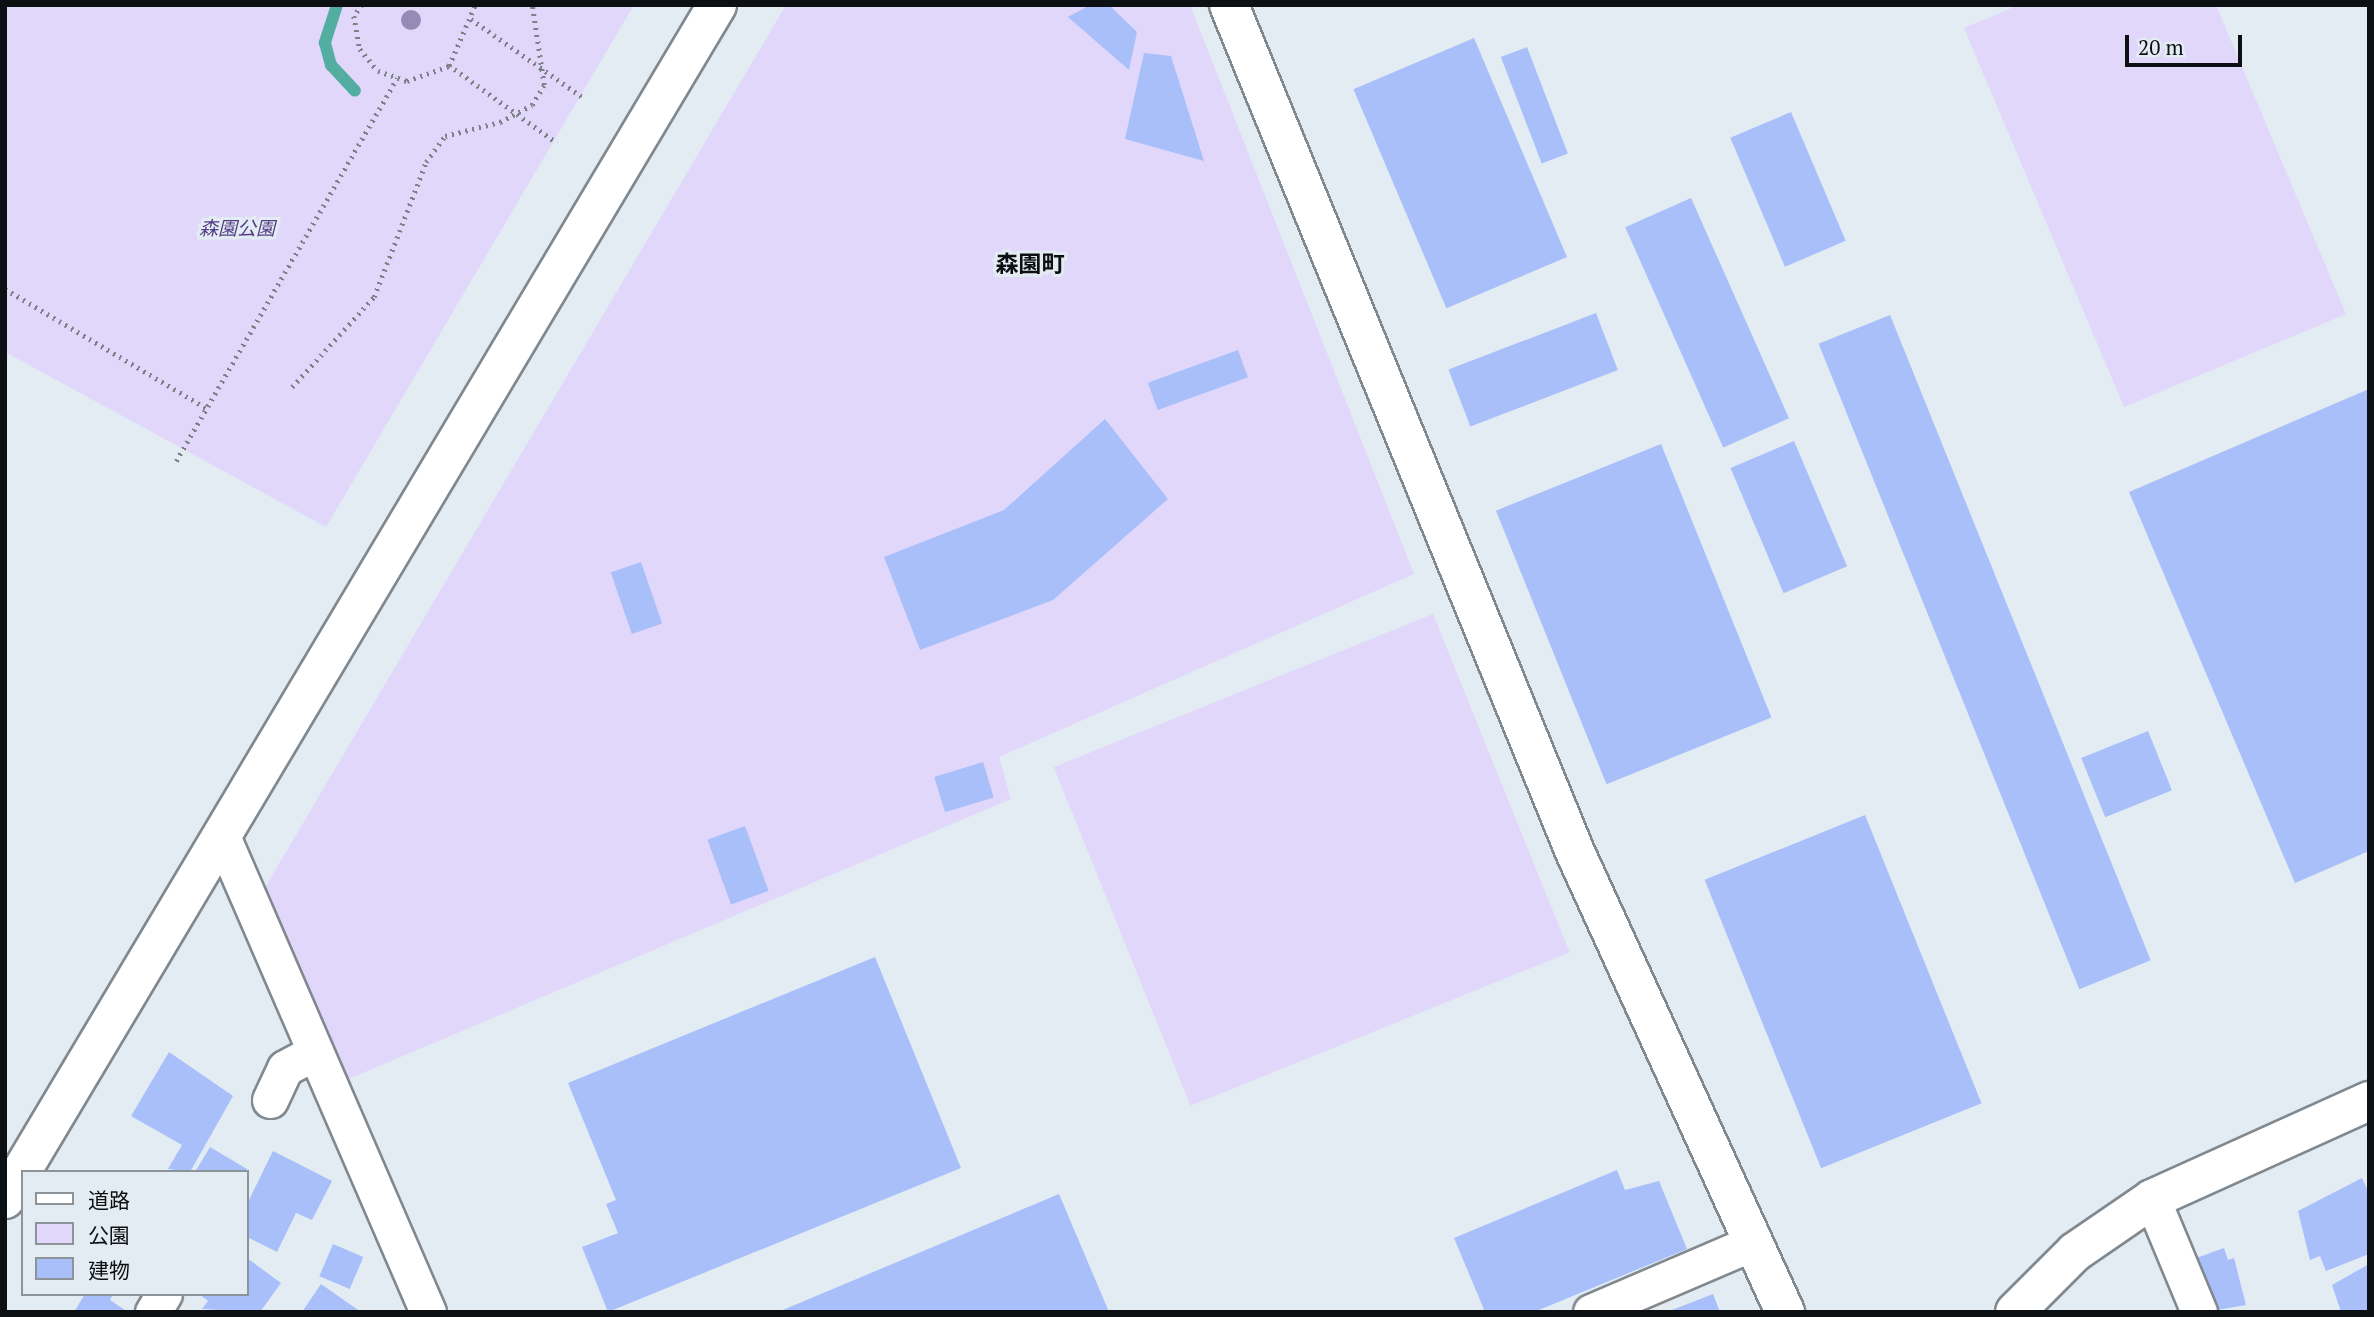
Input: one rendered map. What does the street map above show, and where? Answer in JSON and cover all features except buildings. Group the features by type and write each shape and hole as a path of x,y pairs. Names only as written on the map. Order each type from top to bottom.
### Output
{"street":[{"path":"22,1170 717,5"},
{"path":"1229,5 1576,852 1785,1312"},
{"path":"222,836 428,1312"},
{"path":"270,1100 285,1068 315,1052"},
{"path":"2015,1312 2075,1252 2152,1199 2369,1101"},
{"path":"5,1199 21,1172"},
{"path":"2152,1199 2199,1312"},
{"path":"1591,1312 1754,1242"},
{"path":"152,1312 163,1296"}],"path":[{"path":"362,5 354,16 360,48 378,71 407,81 449,65 475,5"},
{"path":"292,387 374,297 426,162 445,136 519,115 544,85 532,5"},
{"path":"471,19 584,98"},
{"path":"449,65 557,143"},
{"path":"176,461 397,78"},
{"path":"5,289 206,408"}],"green space":[{"name":"森園公園","path":"5,5 634,5 326,527 5,352"},
{"path":"786,5 1190,5 1414,574 999,757 1011,799 346,1080 260,896"},
{"path":"2019,5 2216,5 2346,314 2124,407 1964,28"},
{"path":"1433,614 1570,952 1191,1106 1054,767"}],"waterway":[{"path":"337,5 325,43 331,65 355,91"}],"district":[{"name":"森園町","path":"1030,264"}]}
